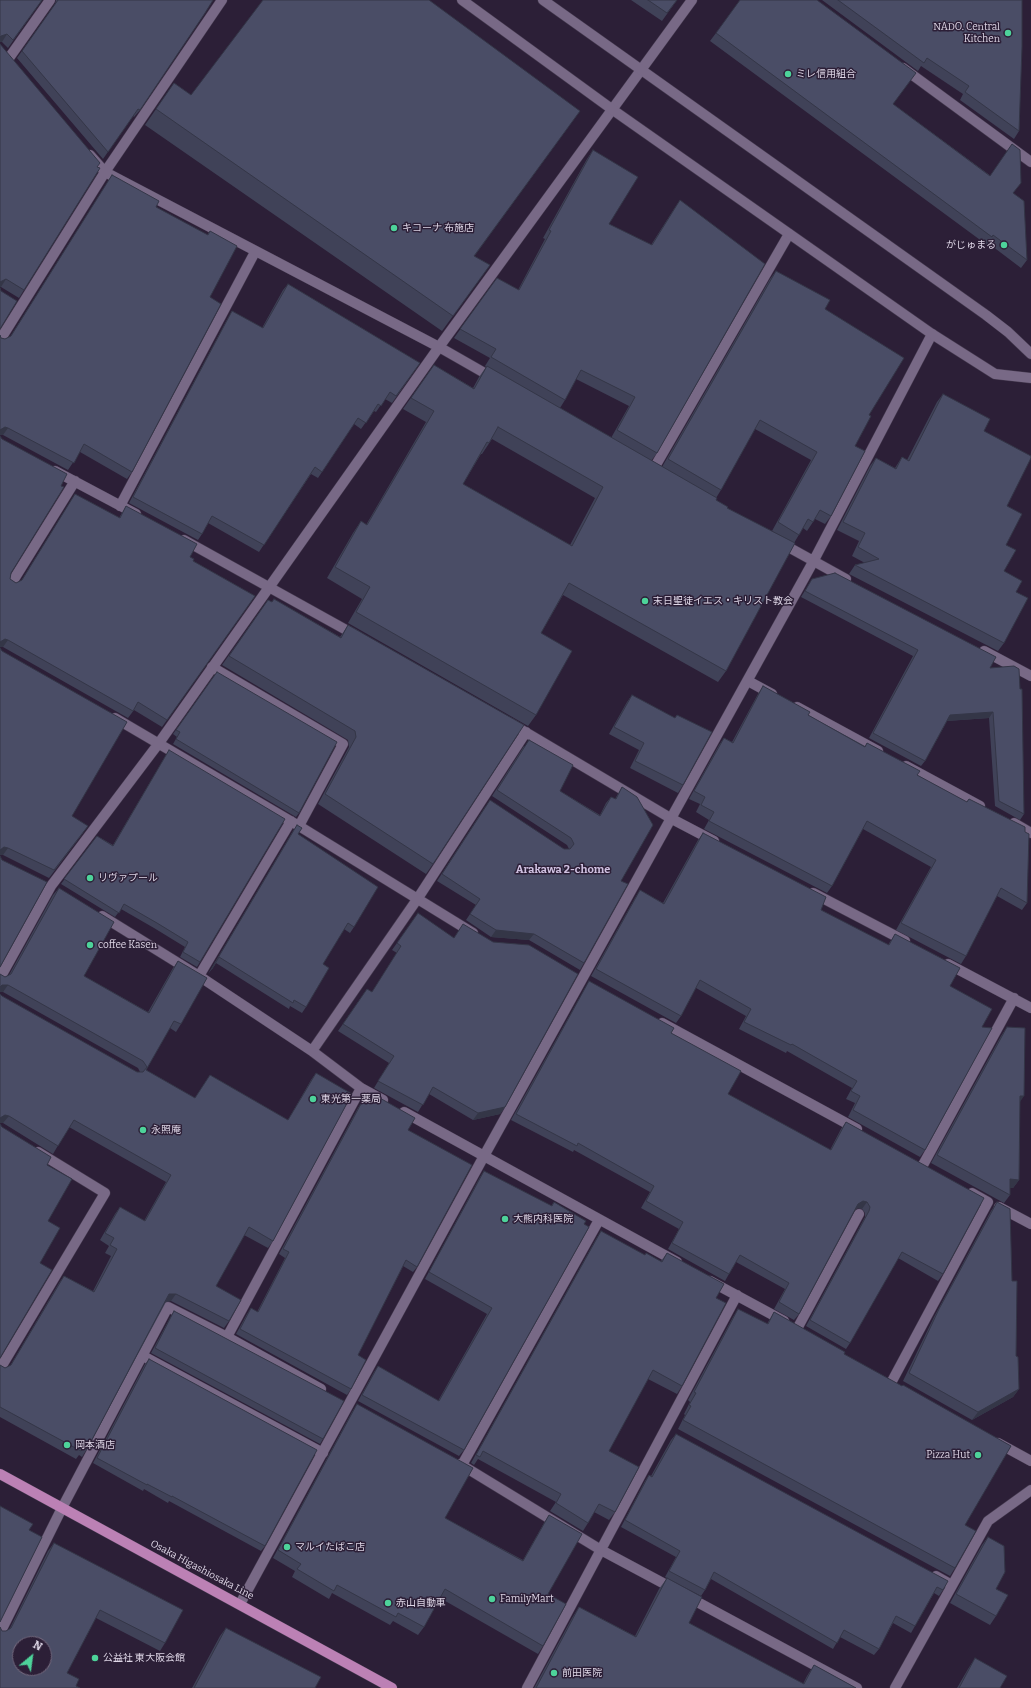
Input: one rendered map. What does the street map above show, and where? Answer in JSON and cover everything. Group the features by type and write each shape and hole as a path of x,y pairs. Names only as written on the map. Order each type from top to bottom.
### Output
{"main road":[{"name":"Osaka Higashiosaka Line","path":"0,1474 392,1688"}],"street":[{"path":"0,48 11,61 50,0"},
{"path":"0,340 105,172 222,0"},
{"path":"462,0 613,110 932,334 995,374 1031,378"},
{"path":"543,0 986,315 1008,332 1031,354"},
{"path":"0,978 52,886 159,743 439,347 692,0"},
{"path":"893,60 1031,162"},
{"path":"84,148 105,172 255,252 439,347 501,383"},
{"path":"653,470 789,234"},
{"path":"120,506 255,252"},
{"path":"10,300 21,307"},
{"path":"240,1604 484,1156 813,562 932,334"},
{"path":"47,466 147,520"},
{"path":"11,584 74,481"},
{"path":"174,535 269,586 366,641"},
{"path":"773,538 813,562 856,584"},
{"path":"975,646 1031,676"},
{"path":"199,976 295,824 343,744 212,667"},
{"path":"748,681 886,755"},
{"path":"104,712 295,824 483,939"},
{"path":"498,716 672,819 721,845"},
{"path":"312,1052 486,800 526,732"},
{"path":"900,762 990,810"},
{"path":"1003,818 1031,833"},
{"path":"804,889 916,947"},
{"path":"92,910 199,976 312,1052 361,1088 688,1269"},
{"path":"937,958 1031,1008"},
{"path":"922,1165 1014,998"},
{"path":"652,1017 867,1135"},
{"path":"227,1337 361,1088"},
{"path":"0,1369 104,1193 26,1145"},
{"path":"962,1187 1031,1224"},
{"path":"891,1383 988,1202"},
{"path":"702,1276 800,1331 858,1214"},
{"path":"462,1465 599,1220"},
{"path":"527,1688 601,1550 669,1431 737,1295"},
{"path":"0,1633 62,1508 168,1307 227,1337 329,1393"},
{"path":"143,1356 323,1453"},
{"path":"989,1437 1031,1461"},
{"path":"449,1458 601,1550 857,1688"},
{"path":"895,1688 988,1521 1031,1490"},
{"path":"924,1570 952,1586"}],"building":[{"path":"0,0 42,0 13,40 7,34 0,37"},
{"path":"58,0 213,0 140,110 138,109 108,152 22,51"},
{"name":"キコーナ 布施店","path":"263,0 429,0 580,111 474,256 490,265 453,316 156,109 174,83 191,95"},
{"path":"648,0 677,0 667,13"},
{"path":"740,0 817,0 916,73 893,104 990,176 1012,144 1020,150 1021,183 1013,193 1024,201 1027,260 993,235 992,237 716,33"},
{"path":"838,0 1022,0 1019,131 965,92 969,86 927,58 924,63"},
{"path":"0,44 100,163 97,167 100,168 24,290 6,279 0,282"},
{"path":"593,150 638,177 609,224 652,245 680,200 765,264 657,453 617,430 635,397 581,370 565,400 491,357 496,349 460,329 497,278 519,290 551,231 549,230"},
{"path":"112,175 159,201 156,207 208,235 210,231 237,246 210,297 221,304 132,472 84,444 74,463 8,428 5,427 0,430 0,335 1,338 5,339 11,336"},
{"path":"776,271 830,300 825,309 904,358 869,415 871,416 855,446 865,451 831,516 820,510 813,522 808,519 799,535 778,522 817,452 760,420 721,490 668,459"},
{"path":"288,284 420,363 396,396 390,392 381,406 378,404 366,423 358,418 322,472 315,467 264,545 212,516 202,534 133,497 232,311 263,328"},
{"path":"0,288 1,291 17,301 0,329"},
{"path":"434,365 474,389 487,366 717,498 716,500 728,507 727,508 795,543 726,671 569,583 541,633 572,651 536,715 356,612 370,587 335,567 361,521 367,525 434,411 411,398","holes":["498,427 603,487 572,546 463,484 487,442 489,443"]},
{"path":"943,394 990,419 984,431 1031,456 1007,506 1022,514 1006,545 1016,550 1004,571 1022,581 1016,592 1028,598 1004,643 855,565 879,559 858,547 865,533 843,522 876,458 896,469 902,457 909,461"},
{"path":"0,436 2,439 67,474 61,486 64,487 11,573 10,579 16,583 22,580 75,494 120,518 126,506 197,544 190,557 194,559 193,561 255,596 167,720 138,702 133,711 8,640 5,639 0,642"},
{"path":"835,573 996,657 990,668 1014,666 1019,669 1020,689 1022,689 1024,814 999,801 993,712 950,715 925,761 873,733 918,650 805,591 812,579"},
{"path":"274,599 341,638 348,625 524,725 433,864 325,794 356,737 355,731 229,656 268,600 272,602"},
{"path":"0,648 2,651 127,722 72,816 88,826 54,870 8,848 4,847 0,850"},
{"path":"217,672 337,742 299,813 176,739 180,732 176,730"},
{"path":"763,686 810,712 808,715 865,747 867,743 920,771 917,775 967,802 969,799 1025,827 1025,832 1029,834 1027,903 1001,888 966,956 901,923 936,860 867,821 832,886 709,821 714,812 701,805 705,797 694,791 724,738 733,743"},
{"path":"632,695 675,718 677,715 712,732 683,785 635,761 644,743 614,727"},
{"path":"529,740 573,765 560,791 600,816 611,797 616,799 622,787 637,797 653,825 621,881 628,884 584,963 534,934 496,930 470,914 480,899 442,874 490,800 564,849 570,849 574,844 571,838 497,790"},
{"path":"169,750 285,819 200,962 183,952 188,942 157,923 124,904 119,913 64,879 97,836 113,846"},
{"path":"297,825 302,828 298,834 378,887 354,927 348,923 323,964 329,968 306,1007 294,1000 293,1003 219,957 212,969 212,968"},
{"path":"703,833 826,897 821,910 889,945 895,934 960,968 950,986 992,1009 982,1027 992,1028 925,1150 853,1110 860,1096 851,1091 857,1081 792,1044 791,1045 744,1022 751,1009 700,980 681,1016 596,969 640,890 664,904"},
{"path":"0,856 2,860 47,882 0,967"},
{"path":"59,888 114,922 84,976 149,1013 178,961 207,978 181,1024 174,1021 146,1070 195,1098 210,1075 288,1120 316,1073 352,1094 273,1241 249,1227 216,1286 241,1300 229,1321 176,1294 169,1294 87,1449 84,1448 81,1451 0,1407 0,1365 5,1368 11,1365 64,1276 94,1292 117,1249 110,1245 114,1238 105,1233 120,1207 145,1221 171,1175 74,1120 58,1146 9,1116 5,1115 0,1118 0,994 137,1072 143,1072 147,1067 143,1061 8,985 2,985 0,987 0,974 5,977 11,974"},
{"path":"418,913 454,938 463,924 493,942 529,945 578,974 505,1107 478,1113 433,1087 423,1105 378,1081 394,1056 343,1024 367,989 372,992 401,946 397,943"},
{"path":"589,981 674,1028 671,1033 741,1071 728,1094 831,1150 846,1122 984,1198 943,1274 902,1252 850,1343 810,1320 869,1211 870,1207 867,1202 863,1201 858,1204 799,1314 779,1302 789,1283 740,1255 729,1274 672,1243 683,1222 646,1201 654,1186 578,1143 577,1146 516,1114"},
{"path":"1007,1027 1025,1028 1024,1096 1020,1096 1019,1180 1010,1179 1010,1195 937,1155"},
{"path":"371,1093 415,1118 408,1130 472,1165 417,1267 406,1260 358,1355 366,1360 351,1389 240,1329 251,1308 258,1312 289,1252 283,1249 362,1102 364,1104"},
{"path":"0,1124 2,1127 51,1157 47,1165 72,1179 48,1221 60,1228 40,1263 52,1270 0,1358"},
{"path":"484,1171 552,1206 554,1202 586,1221 584,1224 589,1227 464,1450 362,1395 378,1366 439,1401 492,1308 429,1272"},
{"path":"997,1202 1010,1209 1012,1281 1017,1281 1016,1356 1018,1357 1019,1389 978,1412 909,1373 939,1309"},
{"path":"601,1231 645,1255 646,1253 662,1262 667,1253 724,1284 716,1298 726,1303 682,1386 653,1370 609,1451 639,1467 615,1512 599,1504 588,1523 556,1503 561,1494 483,1451 480,1457 476,1455"},
{"path":"738,1309 768,1324 774,1312 845,1352 844,1354 902,1386 903,1385 1011,1446 965,1525 976,1531 955,1568 683,1420 691,1406 689,1405 696,1393 694,1392"},
{"path":"174,1311 344,1401 323,1439 155,1348"},
{"path":"149,1359 317,1450 265,1546 97,1458"},
{"path":"357,1404 473,1468 445,1518 523,1561 549,1515 582,1534 548,1594 566,1604 543,1646 445,1589 424,1627 398,1613 396,1617 337,1585 334,1591 297,1569 301,1564 278,1550"},
{"path":"676,1434 948,1581 943,1590 937,1587 915,1626 896,1616 879,1649 844,1630 837,1643 714,1572 705,1590 669,1571 680,1551 625,1520 649,1475 652,1477"},
{"path":"0,1506 33,1524 29,1530 42,1537 0,1622"},
{"path":"988,1537 1004,1546 1005,1572 996,1589 1008,1595 996,1616 956,1594"},
{"path":"54,1543 183,1610 165,1643 100,1610 67,1673 79,1679 76,1686 80,1688 0,1688 0,1627 2,1631 6,1631 11,1628"},
{"path":"667,1578 702,1597 689,1623 804,1684 814,1665 856,1688 536,1688 579,1607 636,1637"},
{"path":"226,1628 321,1677 315,1688 194,1688"},
{"path":"975,1658 1007,1676 1000,1688 959,1688"}],"place":[{"name":"NADO. Central Kitchen","path":"1008,33"},
{"name":"ミレ信用組合","path":"788,74"},
{"name":"キコーナ 布施店","path":"394,228"},
{"name":"がじゅまる","path":"1004,245"},
{"name":"末日聖徒イエス・キリスト教会","path":"645,601"},
{"name":"リヴァプール","path":"90,878"},
{"name":"coffee Kasen","path":"90,945"},
{"name":"東光第一薬局","path":"313,1099"},
{"name":"永照庵","path":"143,1130"},
{"name":"大熊内科医院","path":"505,1219"},
{"name":"岡本酒店","path":"67,1445"},
{"name":"Pizza Hut","path":"978,1455"},
{"name":"マルイたばこ店","path":"287,1547"},
{"name":"FamilyMart","path":"492,1599"},
{"name":"赤山自動車","path":"388,1603"},
{"name":"公益社 東大阪会館","path":"95,1658"},
{"name":"前田医院","path":"554,1673"}],"district":[{"name":"Arakawa 2-chome","path":"563,870"}]}
